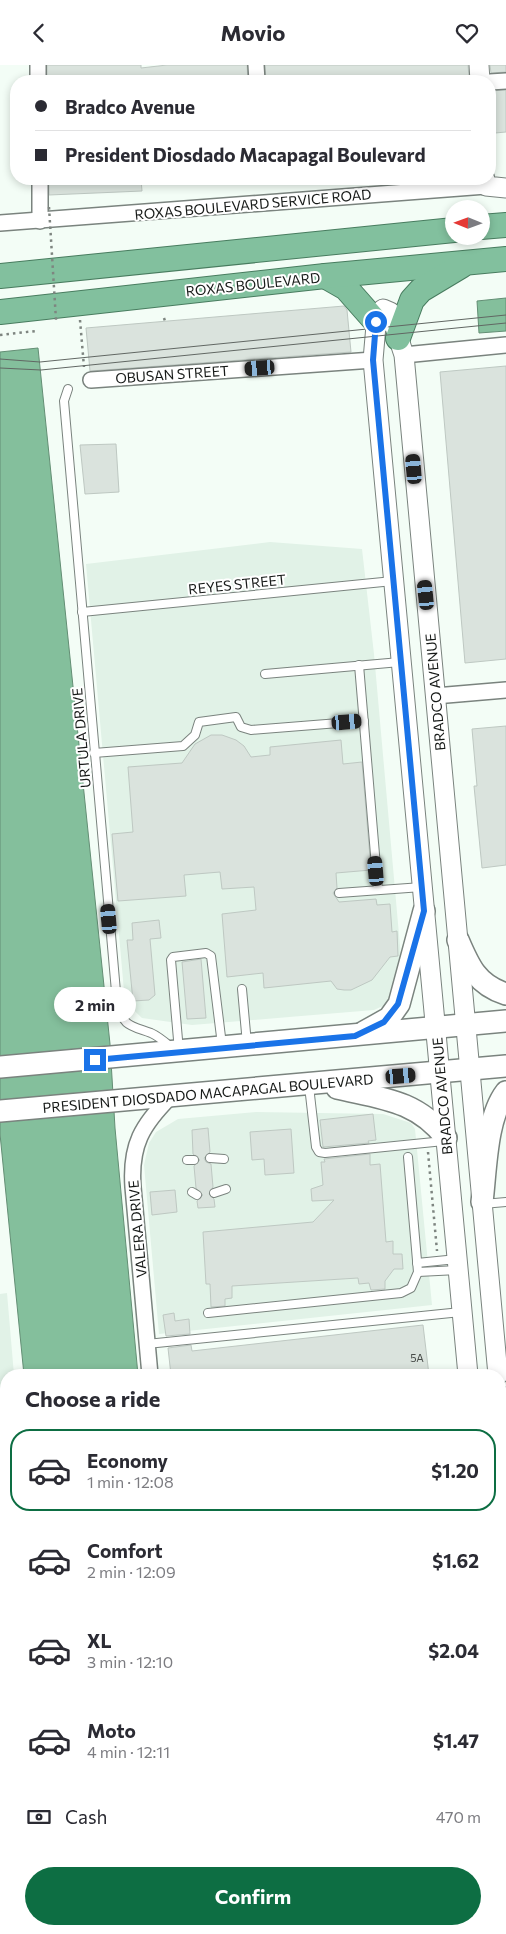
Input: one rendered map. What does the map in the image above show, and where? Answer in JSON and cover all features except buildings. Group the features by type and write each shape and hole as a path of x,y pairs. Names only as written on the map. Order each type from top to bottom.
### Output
{"highway":[{"path":"490,226 506,225"},
{"path":"0,276 445,231"},
{"name":"ROXAS BOULEVARD","path":"0,312 325,276 506,259"},
{"path":"401,346 412,300 421,290 466,263"},
{"path":"325,276 346,288 376,322"}],"main road":[{"path":"355,1036 384,1022 398,1004 424,911"},
{"path":"458,940 476,977 489,987 506,993"},
{"path":"0,1067 114,1059 506,1021"},
{"name":"PRESIDENT DIOSDADO MACAPAGAL BOULEVARD","path":"0,1111 506,1066"},
{"path":"313,1083 405,1104 428,1117 440,1141"},
{"path":"482,1203 493,1123 498,1107 506,1092"}],"street":[{"path":"40,185 40,221"},
{"name":"ROXAS BOULEVARD SERVICE ROAD","path":"0,223 451,185"},
{"name":"BRADCO AVENUE","path":"468,1368 458,1264 440,1141 440,1073 373,360 376,322 379,311 388,311 401,346 497,1369"},
{"path":"401,346 506,345"},
{"name":"OBUSAN STREET","path":"91,380 373,360"},
{"path":"435,696 506,689"},
{"path":"420,859 429,872 430,890 437,896 444,896 449,891 451,872"},
{"name":"VALERA DRIVE","path":"149,1369 132,1157 144,1128 172,1096"}],"lane":[{"name":"URTULA DRIVE","path":"68,389 64,401 117,1003 124,1020 132,1028 153,1034 179,1053"},
{"name":"REYES STREET","path":"82,612 393,581"},
{"path":"266,673 401,662"},
{"path":"359,665 378,890"},
{"path":"94,753 183,746 195,735 199,722 236,717 241,727 251,730 364,721"},
{"path":"339,893 422,887"},
{"path":"179,1053 171,960 173,957 206,953 211,956 222,1049"},
{"path":"242,989 247,1046"},
{"path":"313,1083 316,1147 319,1152 325,1153 440,1141"},
{"path":"208,1313 401,1293 412,1288 418,1273 418,1263 408,1157"},
{"path":"210,1159 224,1159"},
{"path":"214,1193 226,1189"},
{"path":"482,1203 506,1202"},
{"path":"418,1263 438,1261 458,1264"},
{"path":"418,1273 458,1264"},
{"path":"147,1343 462,1311"}],"path":[{"path":"49,207 56,319"},
{"path":"0,335 36,331"},
{"path":"438,1261 440,1141"}],"shaded area":[{"path":"506,298 506,331 479,333 477,301"},
{"path":"38,348 110,1044 115,1128 137,1369 23,1369 0,1134 0,352"},
{"path":"270,542 362,549 374,654 401,957 393,989 385,1005 374,1010 192,1025 142,1018 125,1002 86,564"},
{"path":"256,1112 383,1114 411,1123 415,1129 432,1305 159,1334 144,1165 149,1143 156,1132 178,1119"},
{"path":"7,1293 13,1369 0,1369 0,1294"}],"tram line":[{"path":"0,359 40,362 506,315"},
{"path":"0,368 41,370 506,323"}],"route":[{"path":"95,1060 355,1036 384,1022 394,1012 401,997 424,911 373,360 376,322"}]}
